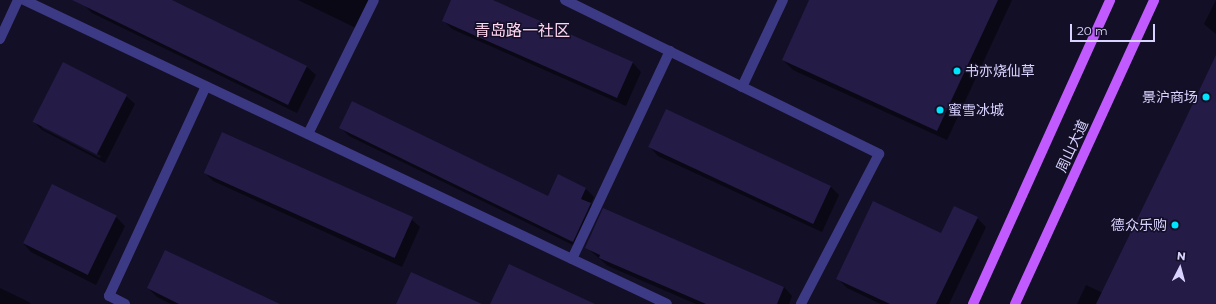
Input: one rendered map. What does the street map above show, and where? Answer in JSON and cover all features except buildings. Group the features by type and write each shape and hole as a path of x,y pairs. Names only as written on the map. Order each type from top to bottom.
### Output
{"main road":[{"name":"周山大道","path":"973,304 1110,0"},
{"name":"周山大道","path":"1015,304 1154,0"}],"street":[{"path":"0,39 18,0"},
{"path":"24,0 667,304"},
{"path":"308,134 374,0"},
{"path":"566,0 879,154 802,304"},
{"path":"742,87 783,0"},
{"path":"572,259 670,51"},
{"path":"125,304 109,296 206,86"}],"place":[{"name":"书亦烧仙草","path":"957,71"},
{"name":"景沪商场","path":"1206,97"},
{"name":"蜜雪冰城","path":"940,110"},
{"name":"德众乐购","path":"1175,225"}],"district":[{"name":"青岛路一社区","path":"522,31"}]}
